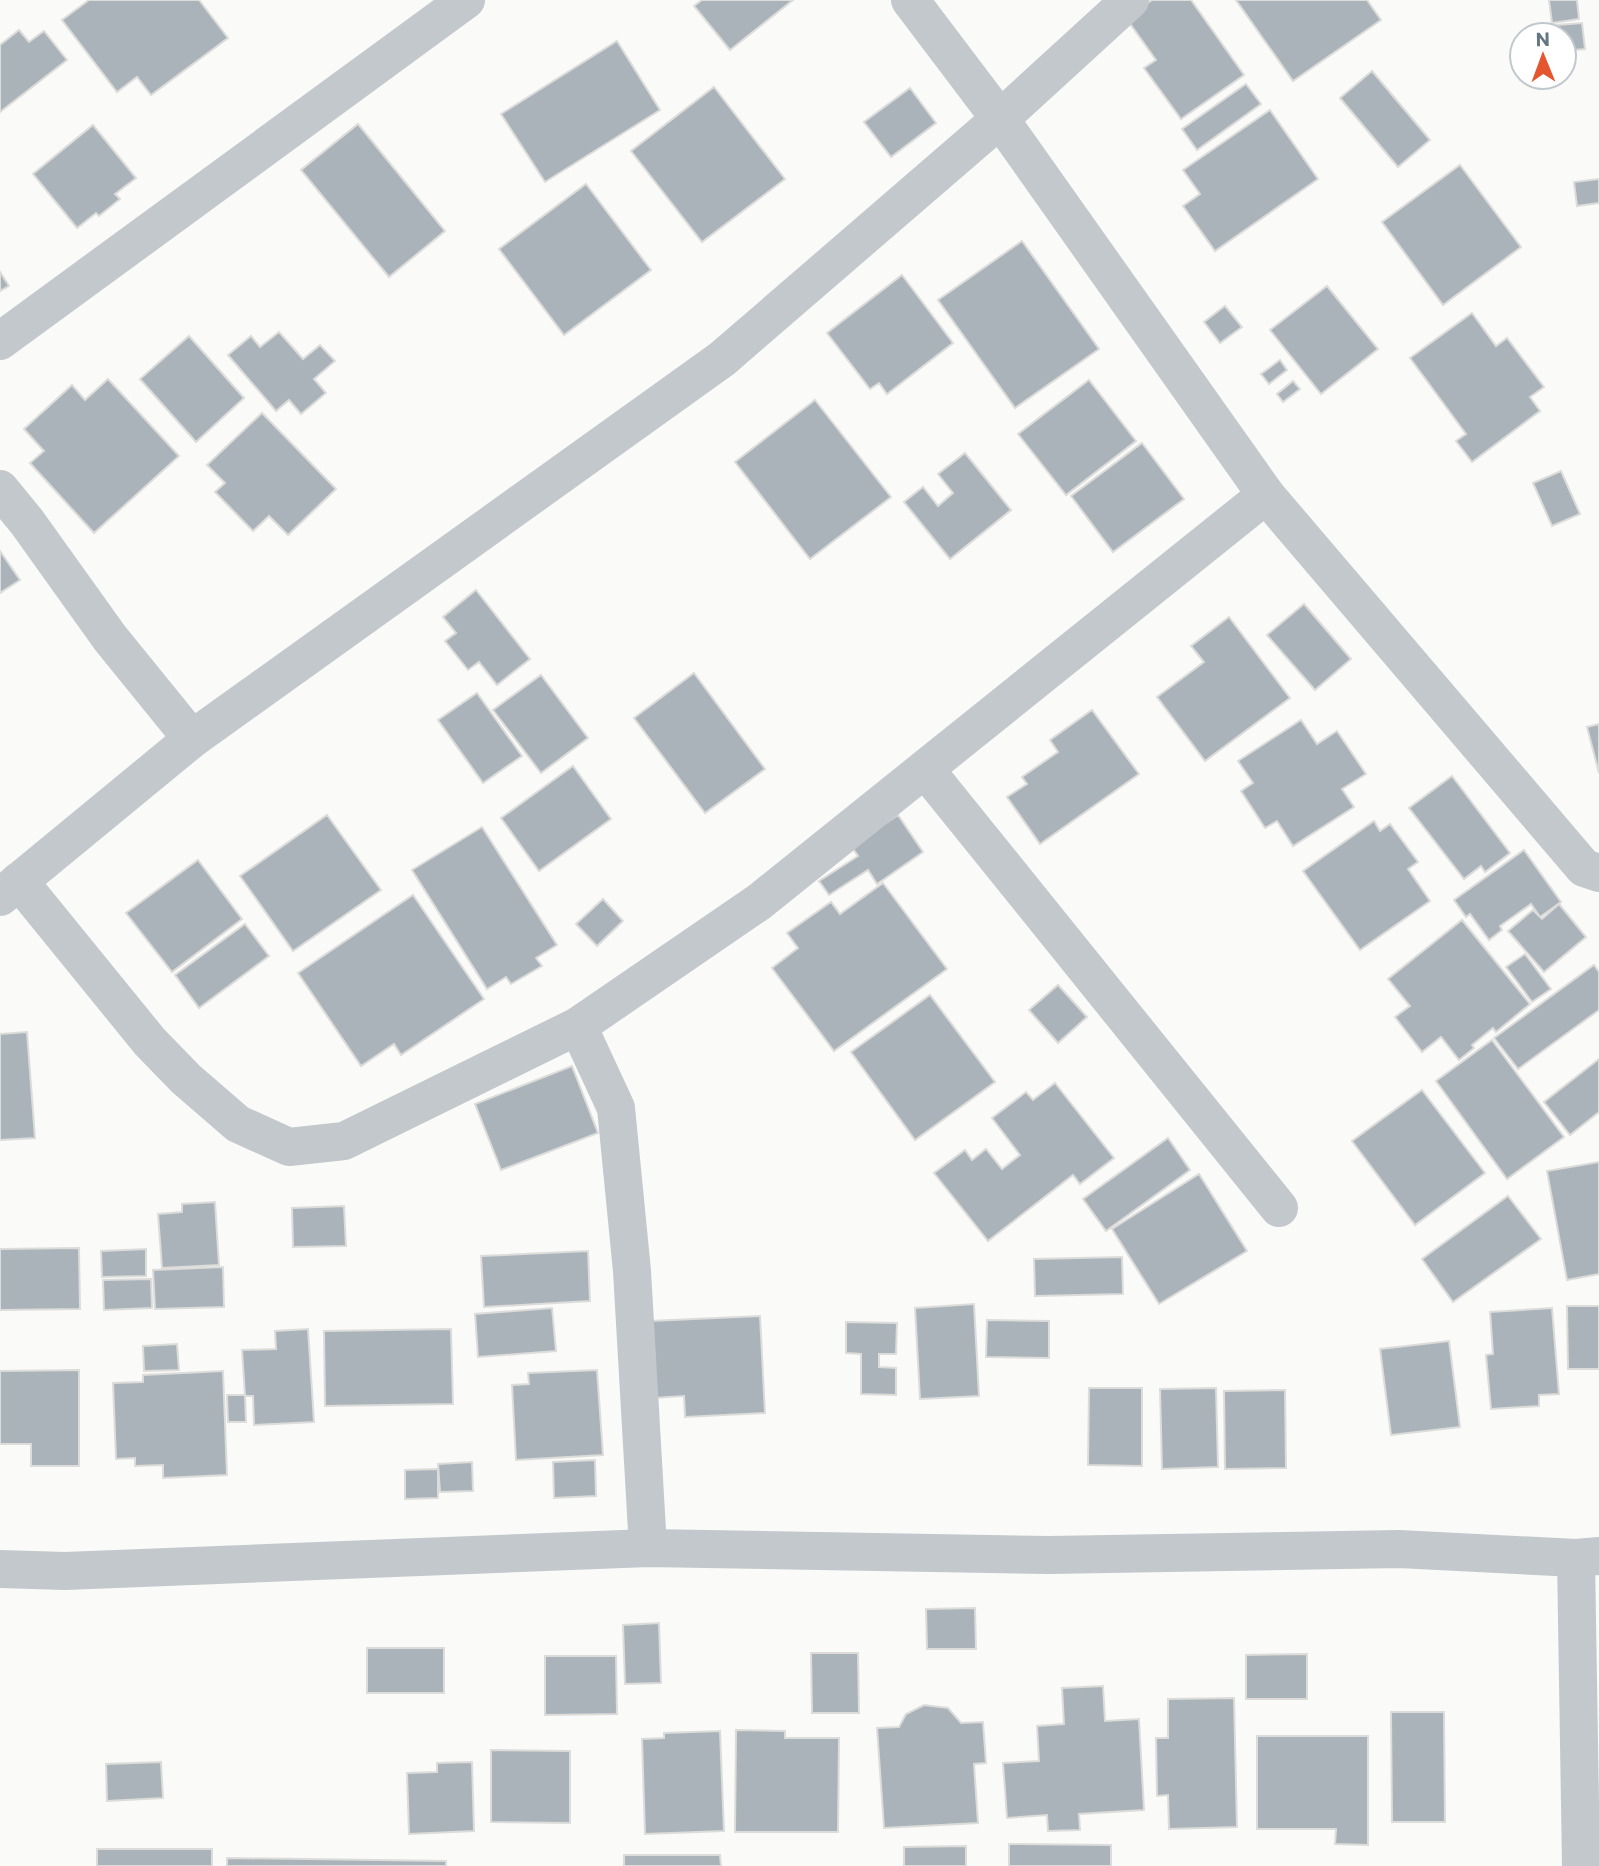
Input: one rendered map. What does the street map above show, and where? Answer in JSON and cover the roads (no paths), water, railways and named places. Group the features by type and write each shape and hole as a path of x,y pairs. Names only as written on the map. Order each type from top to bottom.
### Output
{"street":[{"path":"0,341 466,0"},
{"path":"909,0 1000,119 1266,495 1584,868 1599,873"},
{"path":"1130,0 1000,119 722,359 192,739 9,889 186,1079 238,1124 289,1147 344,1140 578,1026 759,902 1266,495"},
{"path":"0,489 27,522 110,638 192,739"},
{"path":"925,769 1279,1208"},
{"path":"578,1026 617,1108 632,1271 648,1548"},
{"path":"0,1569 65,1571 648,1548 1049,1555 1399,1549 1587,1557 1581,1866"}]}
